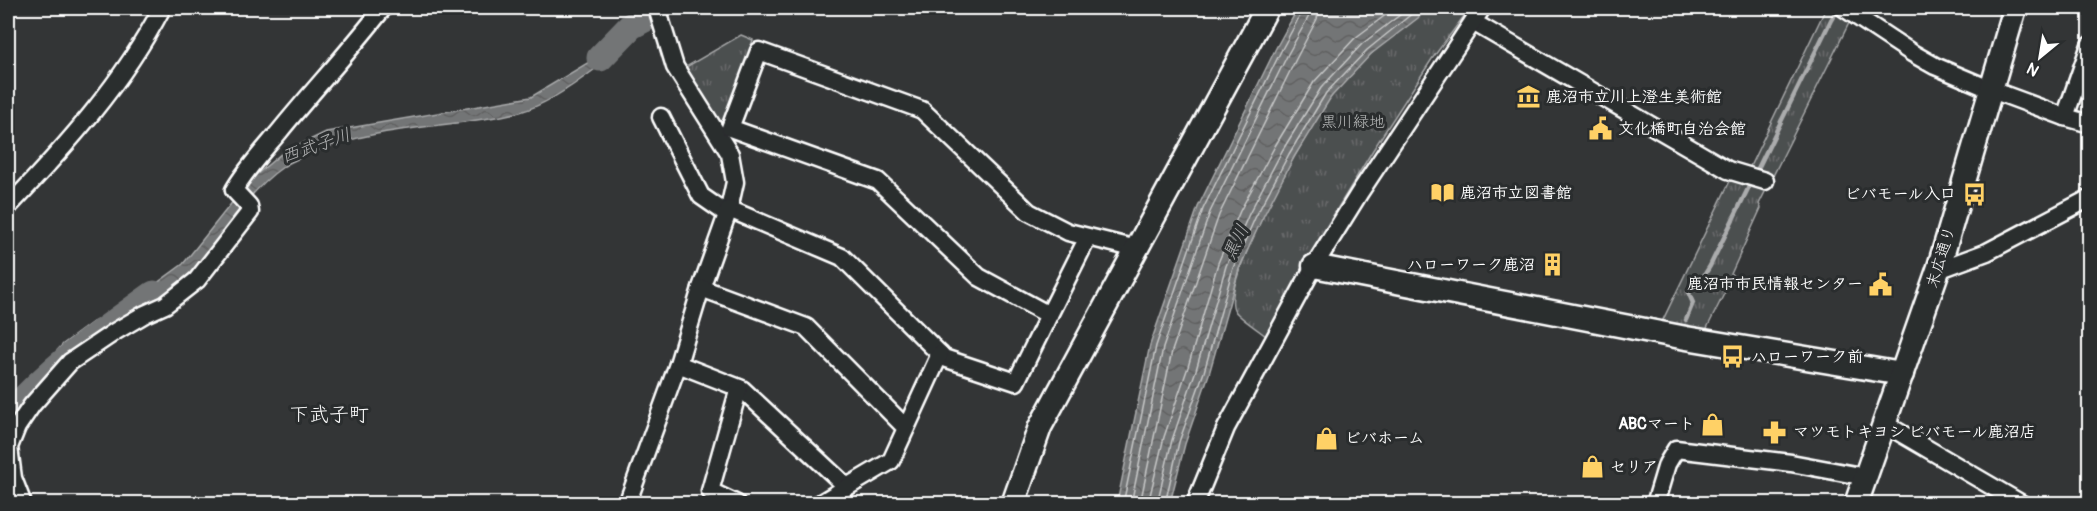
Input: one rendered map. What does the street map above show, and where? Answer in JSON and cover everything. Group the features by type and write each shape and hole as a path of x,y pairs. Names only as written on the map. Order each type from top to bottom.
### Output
{"street":[{"path":"8,207 101,104 162,8"},
{"path":"23,504 14,478 9,447 17,427 32,405 48,384 70,362 125,325 165,305 197,280 250,212 249,206 234,190 244,173 315,87 359,40 383,8"},
{"path":"627,504 678,364 701,288 728,212 735,182 730,154 675,67 657,8"},
{"path":"1013,504 1040,427 1267,8"},
{"name":"末広通り","path":"1856,504 1938,270 2015,8"},
{"path":"1850,9 1927,62 1992,90 2090,124"},
{"path":"1195,504 1226,428 1314,266 1360,192 1478,15 1728,170 1765,181"},
{"path":"2065,117 2090,45"},
{"path":"1049,315 979,277 878,182 730,128 759,51 922,110 1029,212 1068,232 1137,249"},
{"path":"661,117 701,196 728,212 842,257 945,358 1016,382 1088,237"},
{"path":"1938,270 1987,252 2090,198"},
{"path":"1314,266 1686,338 1902,374"},
{"path":"701,288 806,327 906,428"},
{"path":"819,504 891,461 940,354"},
{"path":"678,364 739,388 847,487"},
{"path":"737,504 710,491 739,388"},
{"path":"1885,424 2022,504"},
{"path":"1655,504 1667,464 1676,449 1791,463 1866,477"}],"green space":[{"name":"黒川緑地","path":"1427,8 1470,8 1432,59 1373,150 1302,267 1267,337 1235,311 1233,296 1252,239 1287,170 1335,91 1366,59"},
{"path":"1826,8 1850,21 1759,204 1761,208 1731,274 1733,276 1705,332 1661,324 1730,181 1744,179"},
{"path":"741,35 753,40 742,75 721,126 686,67"}],"water":[{"path":"652,8 666,8 597,68 537,106 520,112 468,122 363,137 312,153 286,165 247,200 188,275 169,290 107,325 63,356 40,379 8,422 8,407 63,344 93,322 120,310 183,264 250,180 281,154 326,132 531,97 591,61"},
{"name":"黒川","path":"1298,8 1427,8 1418,18 1371,54 1331,97 1294,157 1239,269 1209,374 1185,444 1170,503 1117,503 1150,345 1198,207"}],"waterway":[{"name":"西武子川","path":"600,58 631,26 650,16 657,8"},
{"path":"1686,320 1693,303 1689,294 1695,279 1702,279 1710,266 1838,8"},
{"name":"西武子川","path":"8,416 41,381 96,336 154,294"}],"place":[{"name":"鹿沼市立川上澄生美術館","path":"1528,97"},
{"name":"文化橋町自治会館","path":"1600,129"},
{"name":"鹿沼市立図書館","path":"1442,193"},
{"name":"ビバモール入口","path":"1974,194"},
{"name":"ハローワーク鹿沼","path":"1553,265"},
{"name":"鹿沼市市民情報センター","path":"1881,284"},
{"name":"ハローワーク前","path":"1733,357"},
{"name":"ABCマート","path":"1713,424"},
{"name":"マツモトキヨシ ビバモール鹿沼店","path":"1775,432"},
{"name":"ビバホーム","path":"1327,438"},
{"name":"セリア","path":"1592,467"}],"district":[{"name":"下武子町","path":"329,414"}]}
